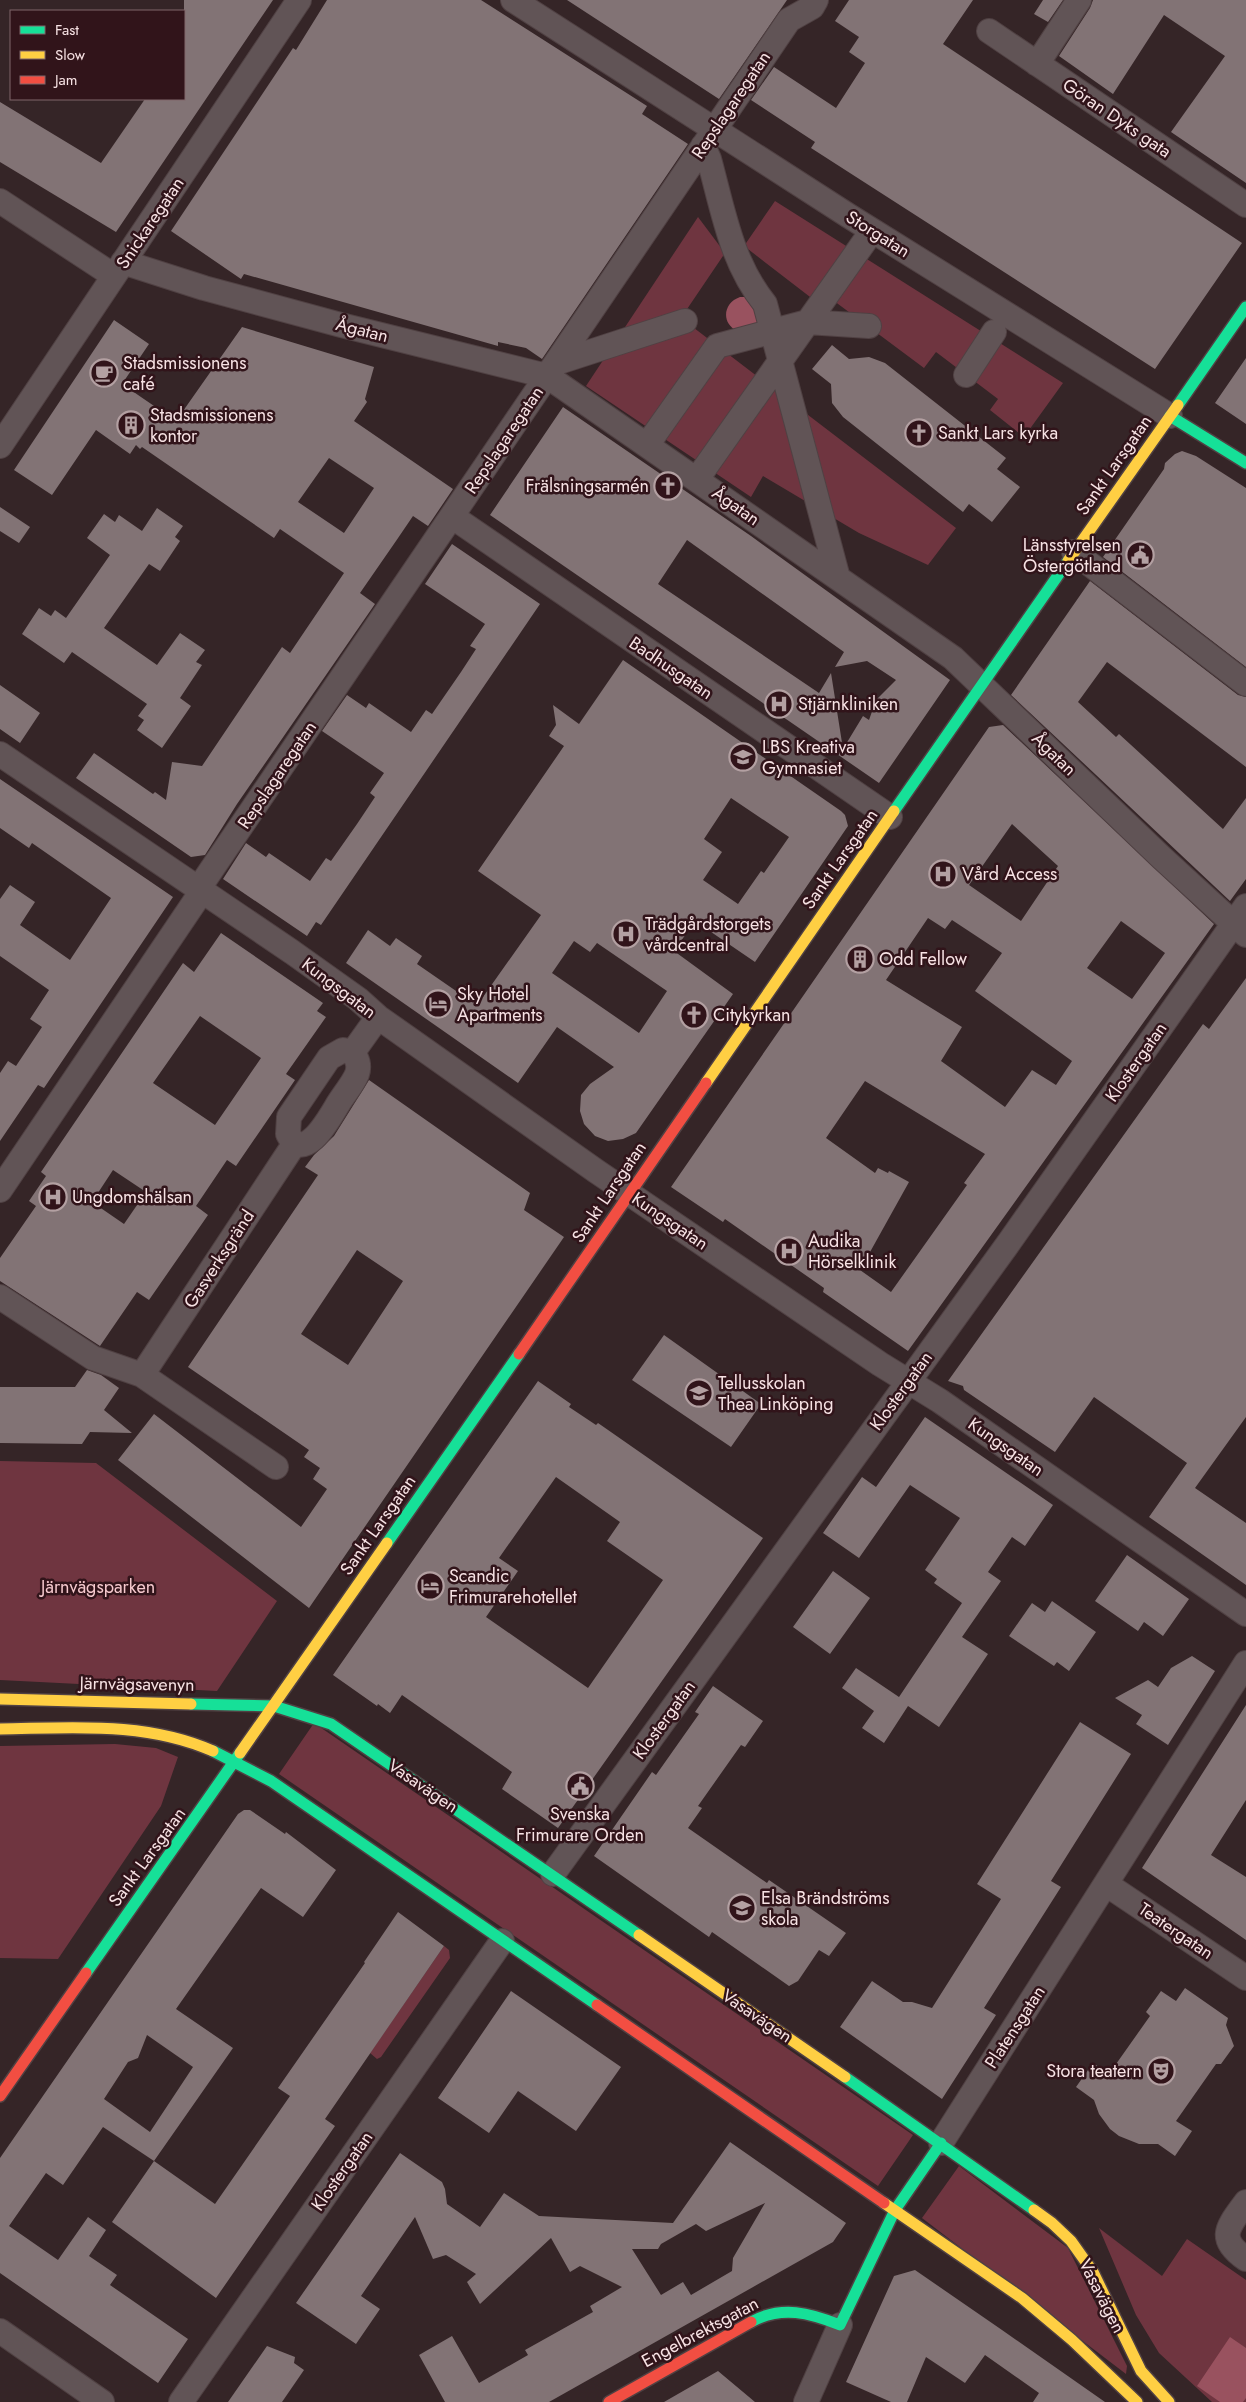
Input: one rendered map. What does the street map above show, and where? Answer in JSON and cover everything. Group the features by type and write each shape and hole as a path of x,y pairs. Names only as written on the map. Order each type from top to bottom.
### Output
{"main road":[{"name":"Sankt Larsgatan","path":"0,2096 274,1706 982,684 1246,307"},
{"name":"Storgatan","path":"1170,416 1246,463"},
{"name":"Järnvägsavenyn","path":"0,1699 274,1706"},
{"name":"Vasavägen","path":"274,1706 331,1724 553,1874 941,2143 1052,2223 1071,2241 1093,2272 1141,2372 1169,2402"},
{"path":"0,1729 102,1728 150,1731 191,1742 236,1760 271,1781 1022,2298 1072,2340 1137,2402"},
{"name":"Platensgatan","path":"840,2325 896,2210 941,2143"},
{"name":"Engelbrektsgatan","path":"609,2402 764,2314 780,2311 805,2311 840,2325"}],"street":[{"name":"Snickaregatan","path":"0,446 299,0"},
{"name":"Storgatan","path":"513,0 709,138 872,230 1170,416"},
{"name":"Repslagaregatan","path":"0,1190 201,889 789,20 812,6 816,0"},
{"path":"1037,64 1079,0"},
{"name":"Göran Dyks gata","path":"989,31 1246,205"},
{"path":"709,138 709,159 734,250 749,284 765,304 838,578"},
{"name":"Ågatan","path":"0,201 119,269 204,288 341,325 552,369 647,444 838,578 958,651 982,684 1242,922"},
{"path":"697,479 872,230"},
{"path":"552,369 685,322"},
{"path":"647,444 717,346 807,322 868,326"},
{"path":"966,375 994,332"},
{"name":"Badhusgatan","path":"453,517 890,817"},
{"path":"1074,552 1246,684"},
{"name":"Kungsgatan","path":"0,754 201,889 350,993 378,1017 629,1193 908,1382 940,1401 1246,1614"},
{"name":"Klostergatan","path":"553,1874 1076,1146 1242,922"},
{"path":"353,1052 378,1017"},
{"path":"343,1050 353,1052 358,1060 357,1074 319,1134 308,1142 295,1143 288,1134 289,1117 329,1058 343,1050"},
{"name":"Gasverksgränd","path":"142,1375 295,1143"},
{"path":"0,1297 93,1358 142,1375 276,1467"},
{"name":"Platensgatan","path":"941,2143 1246,1663"},
{"name":"Teatergatan","path":"1106,1884 1246,1978"},
{"name":"Klostergatan","path":"181,2402 502,1941"},
{"path":"1246,2202 1233,2220 1228,2234 1228,2242 1235,2251 1246,2259"},
{"name":"Platensgatan","path":"806,2402 840,2325"},
{"path":"0,2331 102,2402"}],"green space":[{"path":"775,201 1063,383 1024,437 990,410 998,399 936,352 924,368 826,295 814,300 744,246"},
{"path":"698,217 725,253 681,318 956,528 928,565 859,533 763,476 751,497 586,386"},
{"name":"Järnvägsparken","path":"0,1461 96,1463 277,1601 217,1691 0,1680"},
{"path":"314,1723 913,2135 878,2186 279,1774"},
{"path":"115,1744 156,1748 178,1757 161,1806 58,1959 0,1958 0,1746"},
{"path":"444,1946 449,1950 450,1958 381,2057 377,2059 370,2053"},
{"path":"959,2166 1068,2248 1127,2366 1126,2374 922,2218"},
{"path":"1099,2228 1162,2276 1187,2239 1246,2280 1246,2402 1212,2402 1159,2353 1136,2315"}],"shaded area":[{"path":"740,297 746,297 756,302 758,324 737,331 728,323 726,313 730,304"},
{"path":"1230,2337 1246,2348 1246,2398 1243,2402 1220,2402 1197,2386"}],"building":[{"path":"184,0 273,0 116,232 0,162 0,102 101,163 144,100 185,100"},
{"path":"327,0 481,0 647,106 642,114 688,144 542,359 526,348 498,342 498,346 244,274 241,279 171,231 293,48 296,50"},
{"path":"567,0 787,0 719,99"},
{"path":"849,0 973,0 943,44 1242,243 1155,369 811,148 815,142 751,100 774,67 836,108 865,63 849,52 859,37 835,21"},
{"path":"1043,0 1063,0 1048,22 1034,14"},
{"path":"1093,0 1246,0 1246,183 1171,132 1225,56 1164,15 1113,94 1059,56 1090,8"},
{"path":"114,320 149,344 122,384 176,421 242,327 374,367 365,399 367,402 354,421 453,489 428,526 413,516 360,593 375,604 237,804 205,855 191,857 76,778 94,753 153,794 155,792 166,800 172,762 202,766 282,647 290,653 344,573 280,529 274,538 142,447 140,449 136,445 130,454 96,430 52,495 14,470","holes":["329,458 374,488 344,533 298,502"]},
{"name":"Sankt Lars kyrka","path":"832,345 849,359 869,357 885,363 1006,458 997,469 1020,487 992,522 969,504 963,512 843,417 832,403 831,384 812,369"},
{"path":"1246,358 1246,424 1215,403"},
{"path":"563,407 751,536 950,680 879,783 490,515","holes":["687,540 844,652 835,667 867,661 896,680 876,700 869,720 863,716 843,749 831,673 819,693 658,584"]},
{"name":"Länsstyrelsen Östergötland","path":"1182,451 1196,456 1246,488 1246,667 1103,557 1164,469 1165,463 1175,454"},
{"path":"0,507 30,527 19,543 0,531"},
{"path":"157,508 183,526 175,537 180,541 160,571 149,564 104,628 157,665 180,633 205,650 196,662 202,665 180,698 191,706 162,748 137,730 144,720 138,716 147,704 72,652 64,663 22,634 39,608 51,616 55,610 66,618 110,555 87,538 104,514 115,522 119,515 142,531"},
{"path":"452,544 540,604 321,925 316,922 307,936 223,879 246,843 266,857 269,853 310,881 326,858 331,861 357,824 375,797 370,793 384,773 322,731 347,695 366,708 369,703 411,732 426,710 432,714 461,672 476,649 470,646 485,624 425,584"},
{"path":"1090,581 1238,695 1246,697 1246,767 1107,662 1078,702 1116,737 1119,734 1223,829 1246,798 1246,879 1230,901 1011,695"},
{"path":"623,660 841,811 845,815 848,826 755,962 695,921 674,951 733,994 636,1133 623,1139 608,1141 595,1136 584,1124 580,1111 581,1095 590,1084 614,1067 557,1027 518,1083 346,963 368,930 390,946 396,938 422,956 417,964 459,993 465,985 483,997 541,915 478,871 564,746 549,736 556,725 553,705 579,724","holes":["731,798 789,837 764,873 761,871 738,904 703,880 722,852 704,839","574,941 590,952 597,943 667,991 639,1033 552,973"]},
{"path":"0,685 40,713 20,743 0,729"},
{"path":"1003,725 1214,924 908,1351 823,1292 824,1288 725,1219 723,1222 671,1187 989,727","holes":["1012,824 1058,866 1021,921 969,885","928,918 945,929 952,920 1002,953 975,991 1072,1061 1056,1085 1032,1070 1005,1107 941,1061 962,1027 886,980","1121,921 1165,953 1132,999 1087,968","865,1081 985,1154 964,1183 967,1185 891,1292 860,1270 909,1182 889,1171 888,1173 878,1168 875,1173 826,1138"]},
{"path":"0,779 173,897 44,1088 38,1085 0,1141 0,1073 8,1061 16,1066 42,1027 30,1019 49,990 0,956 0,899 10,885 35,902 20,925 70,960 111,898 32,843 29,848 0,828"},
{"path":"221,933 323,1003 317,1011 326,1017 286,1074 295,1080 236,1166 227,1160 196,1206 208,1215 149,1300 137,1292 100,1346 0,1281 0,1258 36,1206 29,1201 46,1176 41,1172 183,963 194,972","holes":["200,1016 261,1058 215,1125 153,1083","113,1170 146,1192 124,1224 92,1202"]},
{"path":"1246,978 1246,1417 1195,1488 1246,1523 1246,1585 1149,1517 1187,1463 1094,1397 1055,1452 964,1390 963,1386 948,1381 1203,1024 1209,1029"},
{"path":"369,1080 530,1193 524,1210 564,1237 309,1608 118,1460 154,1414 301,1527 327,1489 313,1479 320,1468 304,1457 309,1450 188,1367 318,1175 305,1167 314,1155 334,1136","holes":["357,1250 403,1281 348,1365 301,1334"]},
{"name":"Tellusskolan Thea Linköping","path":"664,1335 761,1404 731,1447 632,1380"},
{"path":"87,1370 101,1375 119,1388 104,1410 132,1433 90,1432 82,1444 0,1443 0,1387 75,1387"},
{"path":"538,1381 571,1404 569,1407 596,1425 598,1423 763,1538 558,1828 502,1789 512,1772 402,1695 390,1713 333,1675","holes":["556,1477 620,1522 607,1541 663,1580 588,1688 486,1617 518,1571 499,1558"]},
{"path":"925,1417 1053,1505 1025,1546 1012,1537 988,1572 1001,1581 962,1637 988,1654 939,1727 908,1706 884,1743 862,1728 874,1711 842,1688 856,1668 899,1697 962,1603 934,1583 937,1579 925,1570 960,1518 910,1485 859,1558 823,1533 862,1477 876,1487"},
{"path":"1127,1555 1189,1599 1163,1636 1144,1622 1138,1631 1095,1601"},
{"path":"833,1571 870,1598 830,1654 793,1627"},
{"path":"1052,1601 1096,1632 1069,1671 1057,1662 1054,1666 1009,1636 1032,1603 1045,1612"},
{"path":"1192,1656 1215,1671 1168,1745 1136,1724 1142,1715 1115,1698 1148,1680 1158,1687 1171,1668"},
{"path":"713,1686 763,1721 745,1747 741,1745 698,1806 702,1808 688,1828 767,1883 769,1880 846,1933 829,1956 819,1950 798,1981 789,1986 712,1932 709,1937 594,1856 652,1772 656,1775 699,1714 695,1712"},
{"path":"1246,1705 1246,1800 1211,1855 1246,1877 1246,1940 1142,1868"},
{"path":"1080,1722 1131,1754 1051,1881 1061,1887 984,2008 996,2015 942,2099 840,2027 872,1981 903,2002 912,2002 932,2008 1001,1899 977,1884"},
{"path":"244,1810 250,1810 285,1834 286,1832 336,1870 303,1917 261,1888 176,2009 233,2048 154,2161 103,2127 63,2185 46,2173 9,2226 58,2260 88,2217 106,2230 89,2256 117,2275 110,2285 188,2339 158,2383 0,2273 0,2158 238,1814","holes":["147,2035 193,2067 150,2132 104,2099 128,2062 138,2058"]},
{"path":"398,1912 444,1946 325,2119 335,2126 216,2298 112,2222 154,2161 215,2204 290,2096 278,2088"},
{"name":"Stora teatern","path":"1185,1988 1228,2018 1226,2025 1234,2046 1221,2064 1216,2064 1176,2121 1192,2131 1175,2156 1158,2144 1139,2144 1119,2136 1110,2129 1099,2114 1094,2100 1076,2087 1093,2063 1109,2074 1150,2016 1146,2012 1161,1991 1176,2001"},
{"path":"511,1991 621,2067 576,2131 518,2091 489,2133 438,2098"},
{"path":"730,2142 846,2223 833,2242 549,2402 445,2402 419,2355 452,2336 479,2383 528,2355 525,2350 593,2312 590,2306 622,2287 580,2266 570,2272 551,2238 480,2304 467,2282 476,2274 446,2255 433,2259 415,2217 361,2296 380,2309 356,2344 296,2303 400,2153 442,2182 447,2204 480,2227 504,2193 539,2216 673,2223","holes":["765,2203 733,2258 732,2271 691,2295 683,2282 661,2295 632,2249 658,2249 661,2244 696,2224 706,2231"]},
{"path":"915,2270 1105,2402 1033,2402 1039,2393 985,2355 965,2383 926,2357 907,2402 891,2402 846,2382 894,2276"},
{"path":"267,2346 295,2357 294,2363 304,2370 282,2402 228,2402"},
{"path":"718,2371 755,2402 664,2402"}],"traffic: fast":[{"path":"1178,405 1246,307"},
{"path":"1170,416 1246,463"},
{"path":"894,811 1068,561"},
{"path":"387,1543 519,1354"},
{"path":"191,1704 274,1706 331,1724 639,1935"},
{"path":"213,1751 271,1781 597,2005"},
{"path":"86,1973 240,1753"},
{"path":"845,2077 1034,2210"},
{"path":"751,2322 762,2317 785,2312 807,2314 840,2325 895,2210 941,2143"}],"traffic: slow":[{"path":"1068,561 1178,405"},
{"path":"706,1083 894,811"},
{"path":"240,1753 387,1543"},
{"path":"0,1699 191,1704"},
{"path":"0,1729 108,1728 161,1735 187,1741 213,1751"},
{"path":"639,1935 845,2077"},
{"path":"884,2203 1022,2298 1072,2340 1137,2402"},
{"path":"1034,2210 1052,2223 1071,2241 1093,2272 1141,2371 1169,2402"}],"traffic: jam":[{"path":"519,1354 706,1083"},
{"path":"0,2096 86,1973"},
{"path":"597,2005 884,2203"},
{"path":"609,2402 751,2322"}],"place":[{"name":"Stadsmissionens café","path":"104,373"},
{"name":"Stadsmissionens kontor","path":"131,425"},
{"name":"Sankt Lars kyrka","path":"919,433"},
{"name":"Frälsningsarmén","path":"668,486"},
{"name":"Länsstyrelsen Östergötland","path":"1140,555"},
{"name":"Stjärnkliniken","path":"779,704"},
{"name":"LBS Kreativa Gymnasiet","path":"743,757"},
{"name":"Vård Access","path":"943,874"},
{"name":"Trädgårdstorgets vårdcentral","path":"626,934"},
{"name":"Odd Fellow","path":"860,959"},
{"name":"Sky Hotel Apartments","path":"438,1004"},
{"name":"Citykyrkan","path":"694,1015"},
{"name":"Ungdomshälsan","path":"53,1197"},
{"name":"Audika Hörselklinik","path":"789,1251"},
{"name":"Tellusskolan Thea Linköping","path":"699,1393"},
{"name":"Scandic Frimurarehotellet","path":"430,1586"},
{"name":"Svenska Frimurare Orden","path":"580,1786"},
{"name":"Elsa Brändströms skola","path":"742,1908"},
{"name":"Stora teatern","path":"1161,2071"}]}
